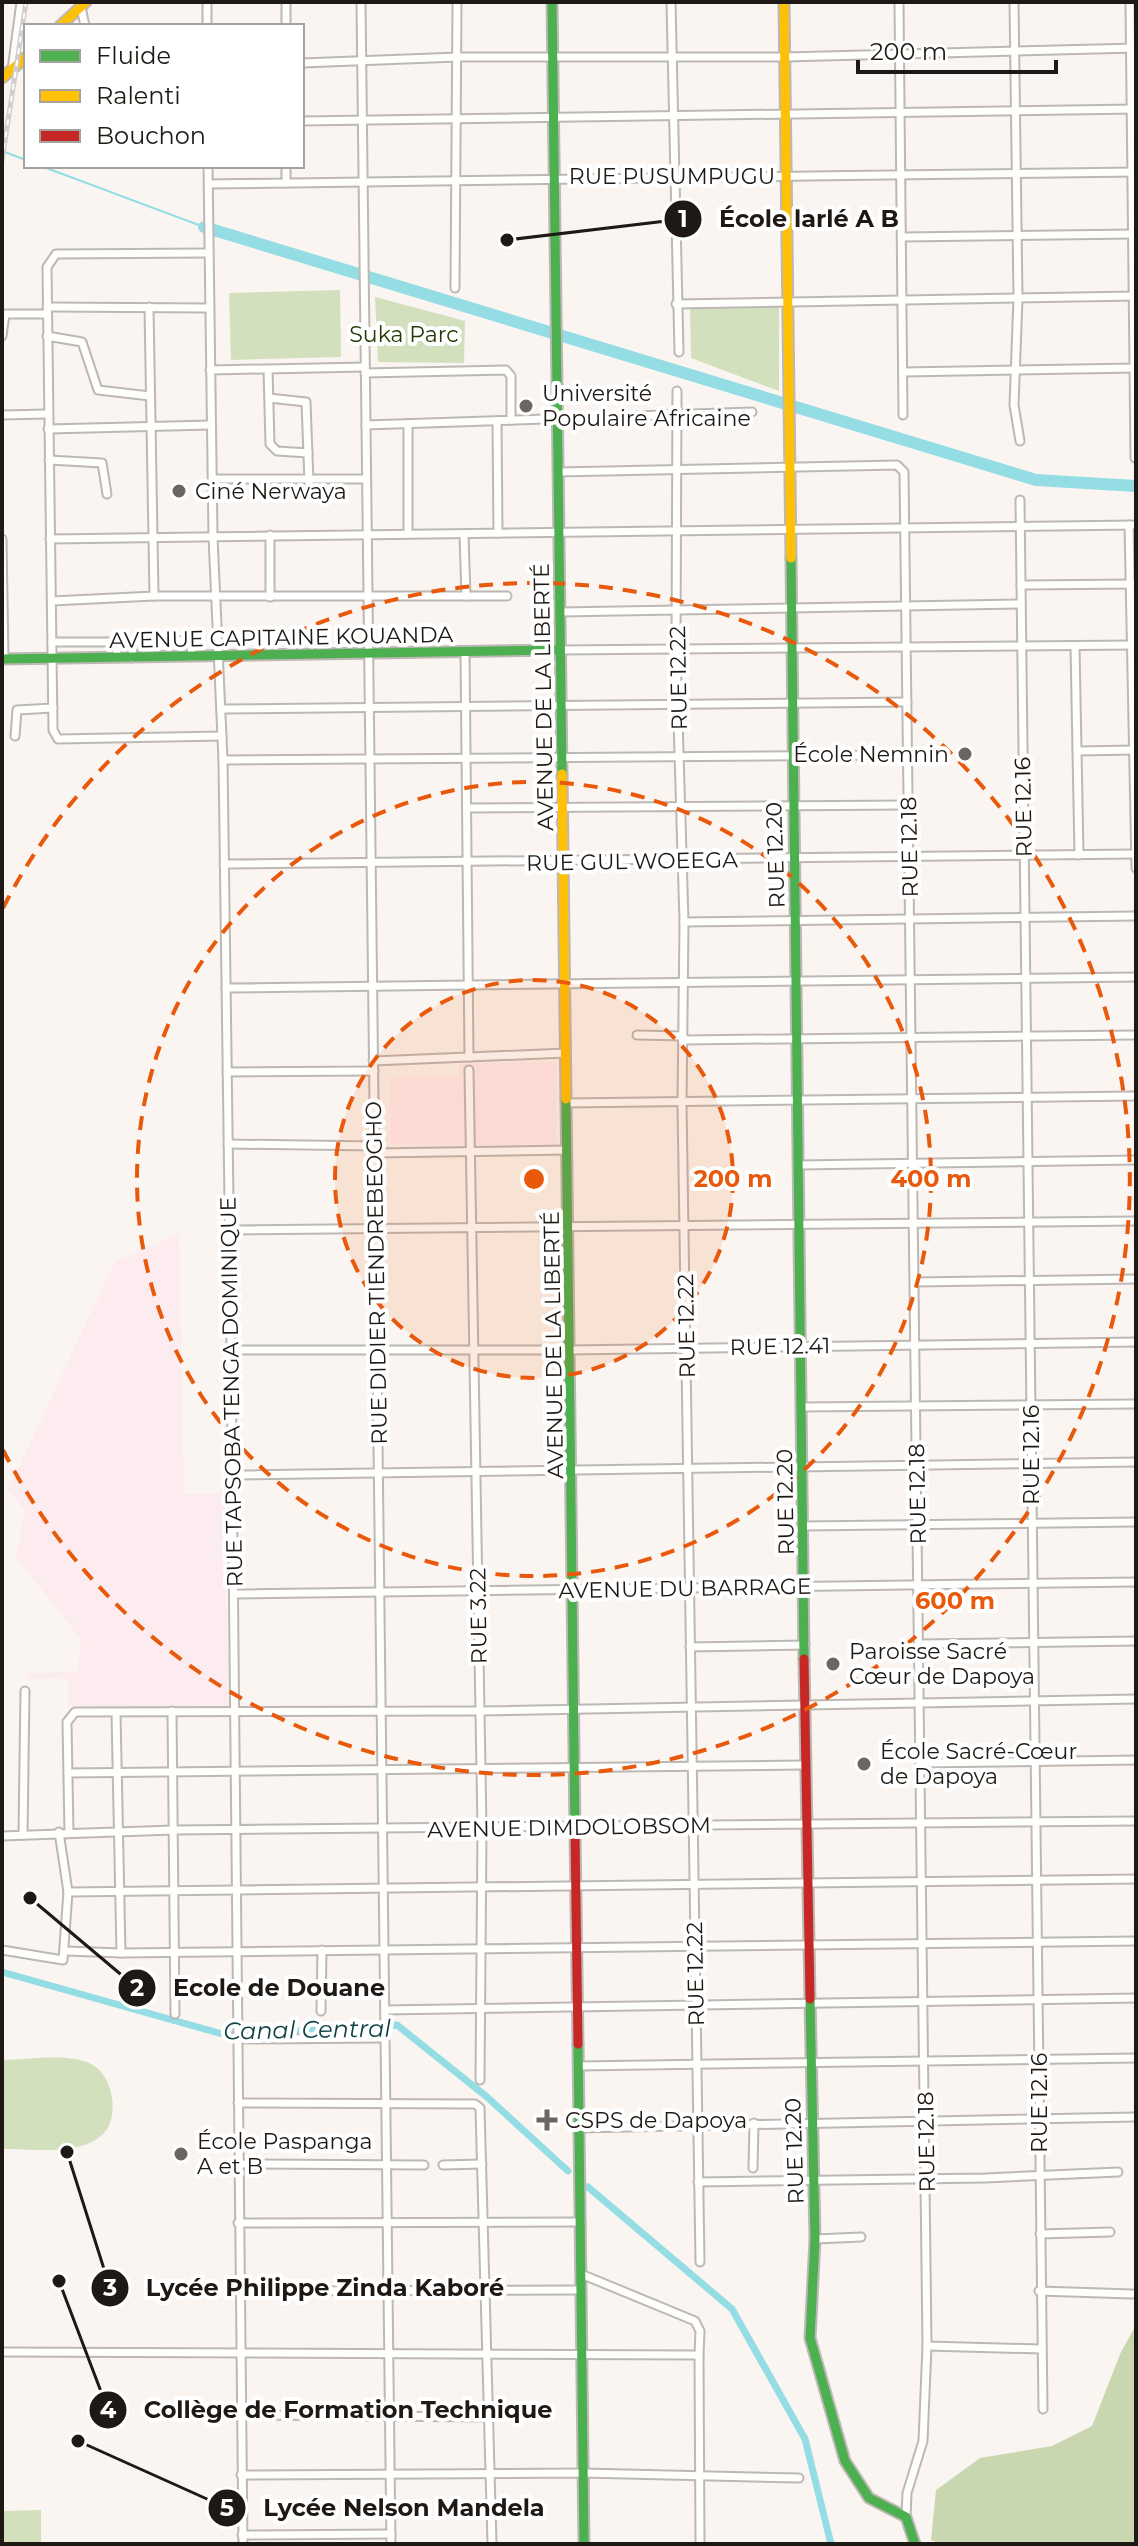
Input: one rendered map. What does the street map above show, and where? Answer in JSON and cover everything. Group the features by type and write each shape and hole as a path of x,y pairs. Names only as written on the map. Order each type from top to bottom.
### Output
{"street":[{"path":"12,70 21,2"},
{"path":"207,2 207,24"},
{"path":"286,2 286,24"},
{"name":"RUE DIDIER TIENDREBEOGHO","path":"361,2 391,2544"},
{"path":"455,288 457,2"},
{"name":"AVENUE DE LA LIBERTÉ","path":"552,2 573,1472 584,2544"},
{"path":"671,2 679,352"},
{"name":"RUE 12.20","path":"784,2 804,1705 815,2239 810,2338 845,2461 869,2498 906,2517"},
{"path":"899,2 903,415"},
{"path":"1014,2 1018,236 1014,405 1020,441"},
{"path":"1130,2 1134,109 1135,458"},
{"path":"62,24 84,4"},
{"path":"84,4 85,24"},
{"path":"304,63 554,55 672,59 1133,48"},
{"path":"2,78 24,59"},
{"path":"304,121 1134,109"},
{"name":"RUE TAPSOBA TENGA DOMINIQUE","path":"208,168 213,537 223,760 238,1830 242,2540"},
{"path":"286,168 286,183"},
{"name":"RUE PUSUMPUGU","path":"209,184 555,176 902,177 1134,172"},
{"path":"903,237 1134,234"},
{"path":"208,253 56,254 47,267 53,730 58,739 222,736"},
{"path":"676,304 1134,296"},
{"path":"2,336 5,314 149,307 209,308"},
{"path":"149,307 154,596"},
{"path":"47,336 82,342 98,390 150,396"},
{"path":"903,372 1135,368"},
{"path":"268,369 273,449 308,453"},
{"path":"210,370 506,370 511,376 511,420"},
{"name":"RUE 12.22","path":"677,391 679,531 676,651 684,922 682,1104 700,2262"},
{"path":"269,398 306,402 309,482"},
{"path":"366,425 752,412"},
{"path":"2,415 47,414"},
{"path":"497,421 498,533"},
{"path":"408,424 408,534"},
{"path":"48,429 211,425"},
{"path":"49,460 102,463 107,494"},
{"name":"RUE 12.18","path":"790,469 897,465 903,469 907,530 927,2346 923,2441 909,2485 906,2517"},
{"path":"558,472 790,469"},
{"path":"213,479 309,482 366,479"},
{"name":"RUE 12.16","path":"1020,500 1025,1162 1030,1280 1032,1702 1043,2409"},
{"path":"50,539 464,535 558,531 791,532 1133,525 1136,868"},
{"path":"270,535 270,597"},
{"path":"464,535 466,596"},
{"path":"2,539 3,659"},
{"path":"1021,585 1133,584"},
{"path":"52,601 154,596 507,596"},
{"path":"560,612 1021,604"},
{"path":"131,658 134,643 140,640 187,641 193,647 192,657"},
{"path":"52,642 111,642 117,647 117,658"},
{"path":"560,650 1134,645"},
{"path":"1075,646 1079,855"},
{"name":"AVENUE CAPITAINE KOUANDA","path":"3,659 560,650"},
{"path":"465,652 469,1057"},
{"path":"221,709 369,705 907,702"},
{"path":"15,736 17,710 53,708"},
{"path":"1077,751 1134,750"},
{"path":"223,760 908,755"},
{"path":"467,808 908,805"},
{"name":"RUE GUL WOEEGA","path":"224,864 466,864 1135,854"},
{"path":"684,922 1136,916"},
{"path":"226,988 1136,977"},
{"path":"637,1035 911,1039 1136,1035"},
{"path":"373,1061 566,1053"},
{"name":"RUE 3.22","path":"469,1070 482,1829 483,2007 480,2080"},
{"path":"227,1072 374,1071"},
{"path":"567,1103 682,1104 1136,1096"},
{"path":"228,1144 470,1152 567,1150"},
{"path":"798,1165 1136,1160"},
{"path":"229,1230 1136,1221"},
{"path":"915,1282 1136,1279"},
{"name":"RUE 12.41","path":"231,1350 377,1352 1136,1342"},
{"path":"802,1407 1136,1404"},
{"path":"233,1475 475,1470 573,1472 688,1468 917,1468 1136,1462"},
{"path":"803,1526 1136,1522"},
{"name":"AVENUE DU BARRAGE","path":"234,1594 1136,1582"},
{"path":"919,1644 1136,1641"},
{"path":"690,1647 805,1645"},
{"path":"23,1835 25,1691"},
{"path":"69,1833 67,1722 75,1712 479,1711 1136,1699"},
{"path":"172,1711 175,2014"},
{"path":"116,1713 121,1953"},
{"path":"920,1763 1136,1760"},
{"path":"69,1773 805,1765"},
{"name":"AVENUE DIMDOLOBSOM","path":"2,1836 173,1830 1136,1821"},
{"path":"2,1950 62,1961 66,1951 68,1892 59,1832"},
{"path":"68,1892 1136,1879"},
{"path":"66,1951 121,1953 1136,1941"},
{"path":"321,2011 322,1950"},
{"path":"385,2010 1136,1998"},
{"path":"237,2039 385,2034"},
{"path":"578,2066 1136,2058"},
{"path":"238,2103 475,2104 481,2112 486,2417 492,2544"},
{"path":"579,2128 1136,2117"},
{"path":"753,2168 754,2123"},
{"path":"239,2164 424,2165"},
{"path":"443,2165 482,2164"},
{"path":"698,2182 1118,2172"},
{"path":"238,2223 581,2222"},
{"path":"1040,2234 1110,2232"},
{"path":"815,2239 861,2237"},
{"path":"581,2274 695,2321 700,2331 697,2477 700,2544"},
{"path":"239,2291 581,2290"},
{"path":"1039,2291 1132,2294"},
{"path":"927,2346 1041,2349"},
{"path":"2,2352 699,2355"},
{"path":"240,2415 486,2417"},
{"path":"241,2475 583,2473 799,2478"},
{"path":"906,2517 915,2544"},
{"path":"242,2540 391,2534"}],"shaded area":[{"path":"557,1062 556,1146 391,1144 390,1076 459,1076 459,1064"},
{"path":"179,1233 184,1494 224,1493 229,1708 68,1706 68,1679 27,1679 28,1673 77,1671 81,1639 16,1557 25,1510 8,1490 114,1263"}],"green space":[{"path":"340,290 341,357 231,360 229,293"},
{"name":"Suka Parc","path":"375,297 465,321 464,363 378,362"},
{"path":"690,304 779,306 779,391 691,358"},
{"path":"69,2058 94,2066 105,2078 112,2098 111,2119 104,2133 75,2148 2,2149 2,2060"},
{"path":"1136,2325 1136,2544 942,2544 931,2540 936,2490 980,2458 1052,2446 1092,2426 1121,2352"},
{"path":"41,2510 41,2544 2,2544 2,2511"}],"waterway":[{"path":"2,151 24,159"},
{"path":"46,168 204,227"},
{"path":"204,227 1036,480 1136,486"},
{"name":"Canal Central","path":"2,1972 226,2035 397,2025 487,2097 568,2171"},
{"name":"Canal Central","path":"588,2187 732,2309 805,2439 831,2544"}],"railway":[{"path":"2,161 26,2"}],"traffic: fast":[{"path":"552,2 562,774"},
{"path":"791,558 804,1659"},
{"path":"2,659 560,650"},
{"path":"566,1099 575,1833"},
{"path":"810,1999 815,2239 810,2338 845,2461 869,2498 906,2517 915,2544"},
{"path":"578,2044 584,2544"}],"traffic: slow":[{"path":"62,24 86,2"},
{"path":"784,2 791,558"},
{"path":"2,78 24,59"},
{"path":"562,774 566,1099"}],"traffic: jam":[{"path":"804,1659 810,1999"},
{"path":"575,1833 578,2044"}],"place":[{"name":"École larlé A B","path":"507,240"},
{"name":"Université Populaire Africaine","path":"526,406"},
{"name":"Ciné Nerwaya","path":"179,491"},
{"name":"École Nemnin","path":"965,754"},
{"name":"Paroisse Sacré Cœur de Dapoya","path":"833,1664"},
{"name":"École Sacré-Cœur de Dapoya","path":"864,1764"},
{"name":"Ecole de Douane","path":"30,1898"},
{"name":"CSPS de Dapoya","path":"547,2120"},
{"name":"Lycée Philippe Zinda Kaboré","path":"67,2152"},
{"name":"École Paspanga A et B","path":"181,2154"},
{"name":"Collège de Formation Technique","path":"59,2281"},
{"name":"Lycée Nelson Mandela","path":"78,2441"}]}
